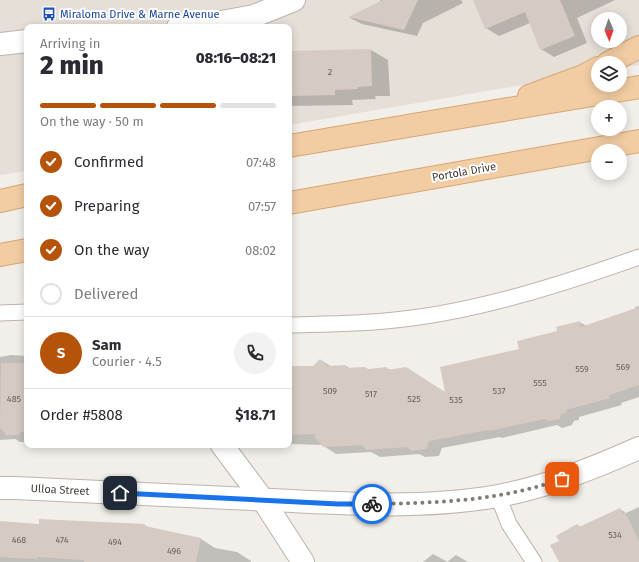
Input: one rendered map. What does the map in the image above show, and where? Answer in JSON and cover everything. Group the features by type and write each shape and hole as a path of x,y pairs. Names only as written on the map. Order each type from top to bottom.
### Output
{"main road":[{"path":"622,56 639,47"},
{"path":"476,115 591,72"},
{"path":"292,146 639,87"},
{"name":"Portola Drive","path":"292,202 639,141"},
{"path":"0,200 24,196"},
{"path":"2,254 24,250"},
{"path":"2,254 24,261"}],"street":[{"path":"205,24 254,16 294,0"},
{"path":"0,44 24,41"},
{"path":"224,448 263,500 303,562"},
{"name":"Ulloa Street","path":"0,488 338,504 448,502 498,496 550,483 600,466 639,448"}],"lane":[{"path":"292,325 396,320 457,310 520,295 639,257"},
{"path":"0,313 24,312"},
{"path":"498,496 509,524 534,562"}],"shaded area":[{"path":"0,0 639,0 639,65 627,67 627,56 591,56 591,73 292,124 292,24 24,24 24,171 0,175"}],"building":[{"path":"383,0 418,0 404,30 348,17"},
{"path":"473,0 560,0 575,36 540,50 525,12 485,29"},
{"path":"371,49 372,86 358,87 358,89 335,90 335,95 292,96 292,51"},
{"path":"639,307 639,385 609,395 610,398 566,410 567,413 561,414 560,419 549,421 544,419 489,431 429,441 426,449 411,451 408,447 367,450 362,445 323,447 315,437 315,434 292,435 292,366 313,366 320,359 327,366 346,365 346,368 365,367 368,369 387,367 387,370 406,367 445,392 440,367 519,349 517,341 557,331 556,327 580,321 581,327"},
{"path":"1,363 24,363 24,432 21,432 19,435 6,435 0,427"},
{"path":"620,508 623,514 625,512 639,541 639,562 559,562 550,545 559,541 556,536 577,524 579,527"},
{"path":"39,519 145,524 145,526 201,538 196,562 84,562 84,560 37,557 37,559 0,557 0,521 39,524"}],"way so far":[{"path":"372,504 448,502 498,496 562,479"}],"place":[{"name":"Miraloma Drive & Marne Avenue","path":"49,14"}],"route":[{"path":"120,493 338,504 372,504"}]}
